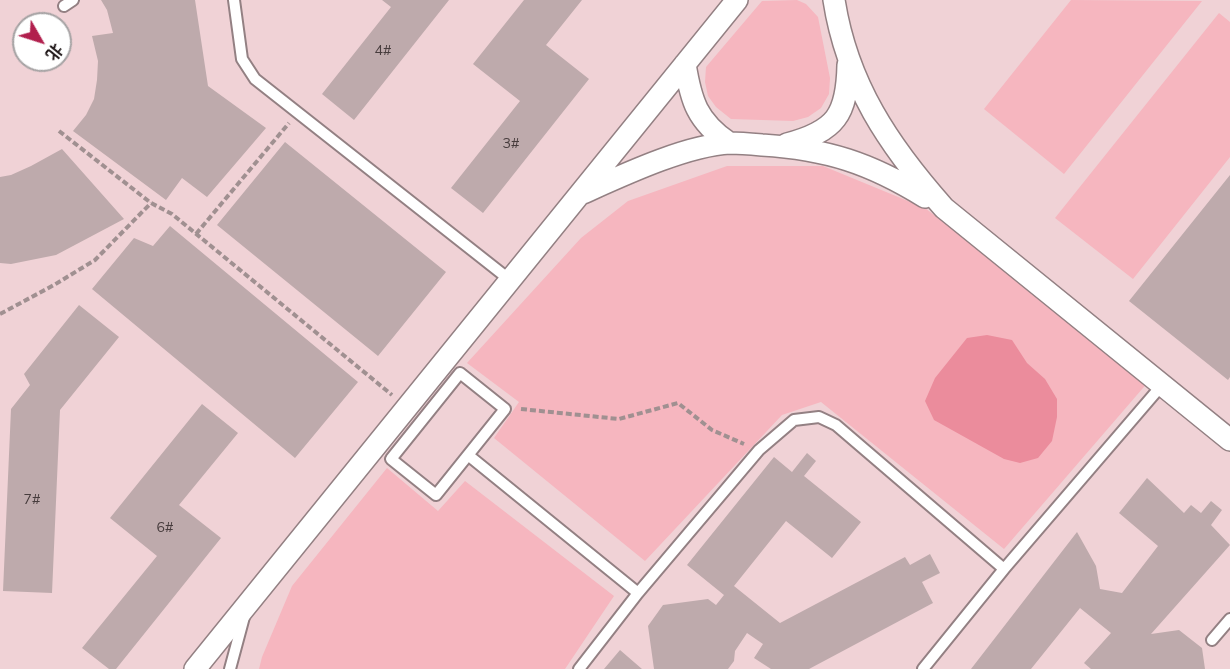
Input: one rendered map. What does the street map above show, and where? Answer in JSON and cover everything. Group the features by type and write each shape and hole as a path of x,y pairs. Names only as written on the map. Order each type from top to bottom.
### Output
{"street":[{"path":"195,669 248,604 415,413 510,280 737,0"},
{"path":"831,4 858,84 881,127 910,169 944,208"},
{"path":"778,146 814,135 828,127 839,114 848,87 848,58"},
{"path":"685,63 690,93 699,114 716,134 729,143"},
{"path":"578,196 628,173 670,158 729,143 778,146 857,161 901,182 944,208 1230,440"}],"lane":[{"path":"234,0 237,35 244,63 260,83 299,111 510,280"},
{"path":"460,373 505,409 436,495 391,459 415,413 460,373"},
{"path":"922,669 1004,569 1162,385"},
{"path":"579,669 638,592 759,450 794,420 819,417 836,425 1004,569"},
{"path":"468,455 638,592"},
{"path":"230,669 248,604"},
{"path":"1212,640 1230,619"}],"path":[{"path":"196,234 299,111"},
{"path":"59,131 151,203 172,214 415,413"},
{"path":"0,314 95,260 151,203"},
{"path":"505,409 543,410 619,418 678,403 712,430 759,450"}],"shaded area":[{"path":"0,0 1230,0 1230,669 0,669"},
{"path":"797,0 806,4 818,17 830,78 829,94 821,108 808,117 793,121 731,119 716,107 708,96 705,82 706,67 762,1"},
{"path":"1071,0 1202,1 1064,174 984,109"},
{"path":"1219,13 1230,22 1230,157 1133,279 1055,218"},
{"path":"727,166 823,166 925,208 1149,381 1004,549 821,402 782,415 645,561 494,438 519,402 467,363 581,238 628,201"},
{"path":"987,335 1012,340 1027,363 1045,379 1057,399 1057,417 1052,441 1038,458 1020,463 1004,459 934,420 925,401 935,378 967,338"},
{"path":"387,468 438,511 465,481 614,596 565,669 259,669 292,586"}],"building":[{"path":"101,0 195,0 208,86 266,128 207,197 182,178 166,200 73,131 86,115 94,99 98,61 92,36 113,33 107,10"},
{"path":"382,0 449,0 354,120 322,94 391,7"},
{"path":"524,0 582,0 546,45 589,79 483,213 451,188 520,101 473,64"},
{"path":"285,142 446,272 378,356 217,225"},
{"path":"62,149 124,219 56,255 11,264 0,263 0,177 31,166"},
{"path":"1230,175 1230,377 1228,380 1129,301"},
{"path":"170,226 358,382 295,458 92,289 134,238 153,246"},
{"path":"79,305 119,337 60,410 52,593 3,591 11,409 30,385 24,374"},
{"path":"202,404 238,433 179,505 221,538 116,669 109,669 82,648 157,556 110,518"},
{"path":"807,453 816,461 804,476 861,522 832,558 786,521 734,586 780,623 905,557 910,565 930,554 940,573 922,582 933,603 809,669 771,669 754,658 763,644 747,633 735,651 734,661 728,669 654,669 648,626 663,605 708,599 716,605 724,595 687,565 774,457 792,472"},
{"path":"1147,478 1184,513 1191,505 1201,513 1211,501 1222,510 1211,525 1230,545 1151,634 1179,630 1202,648 1205,669 1091,669 1084,663 1111,633 1080,608 1031,669 971,669 1077,532 1096,566 1100,589 1122,593 1158,546 1119,513"},
{"path":"620,650 642,669 604,669"}]}
